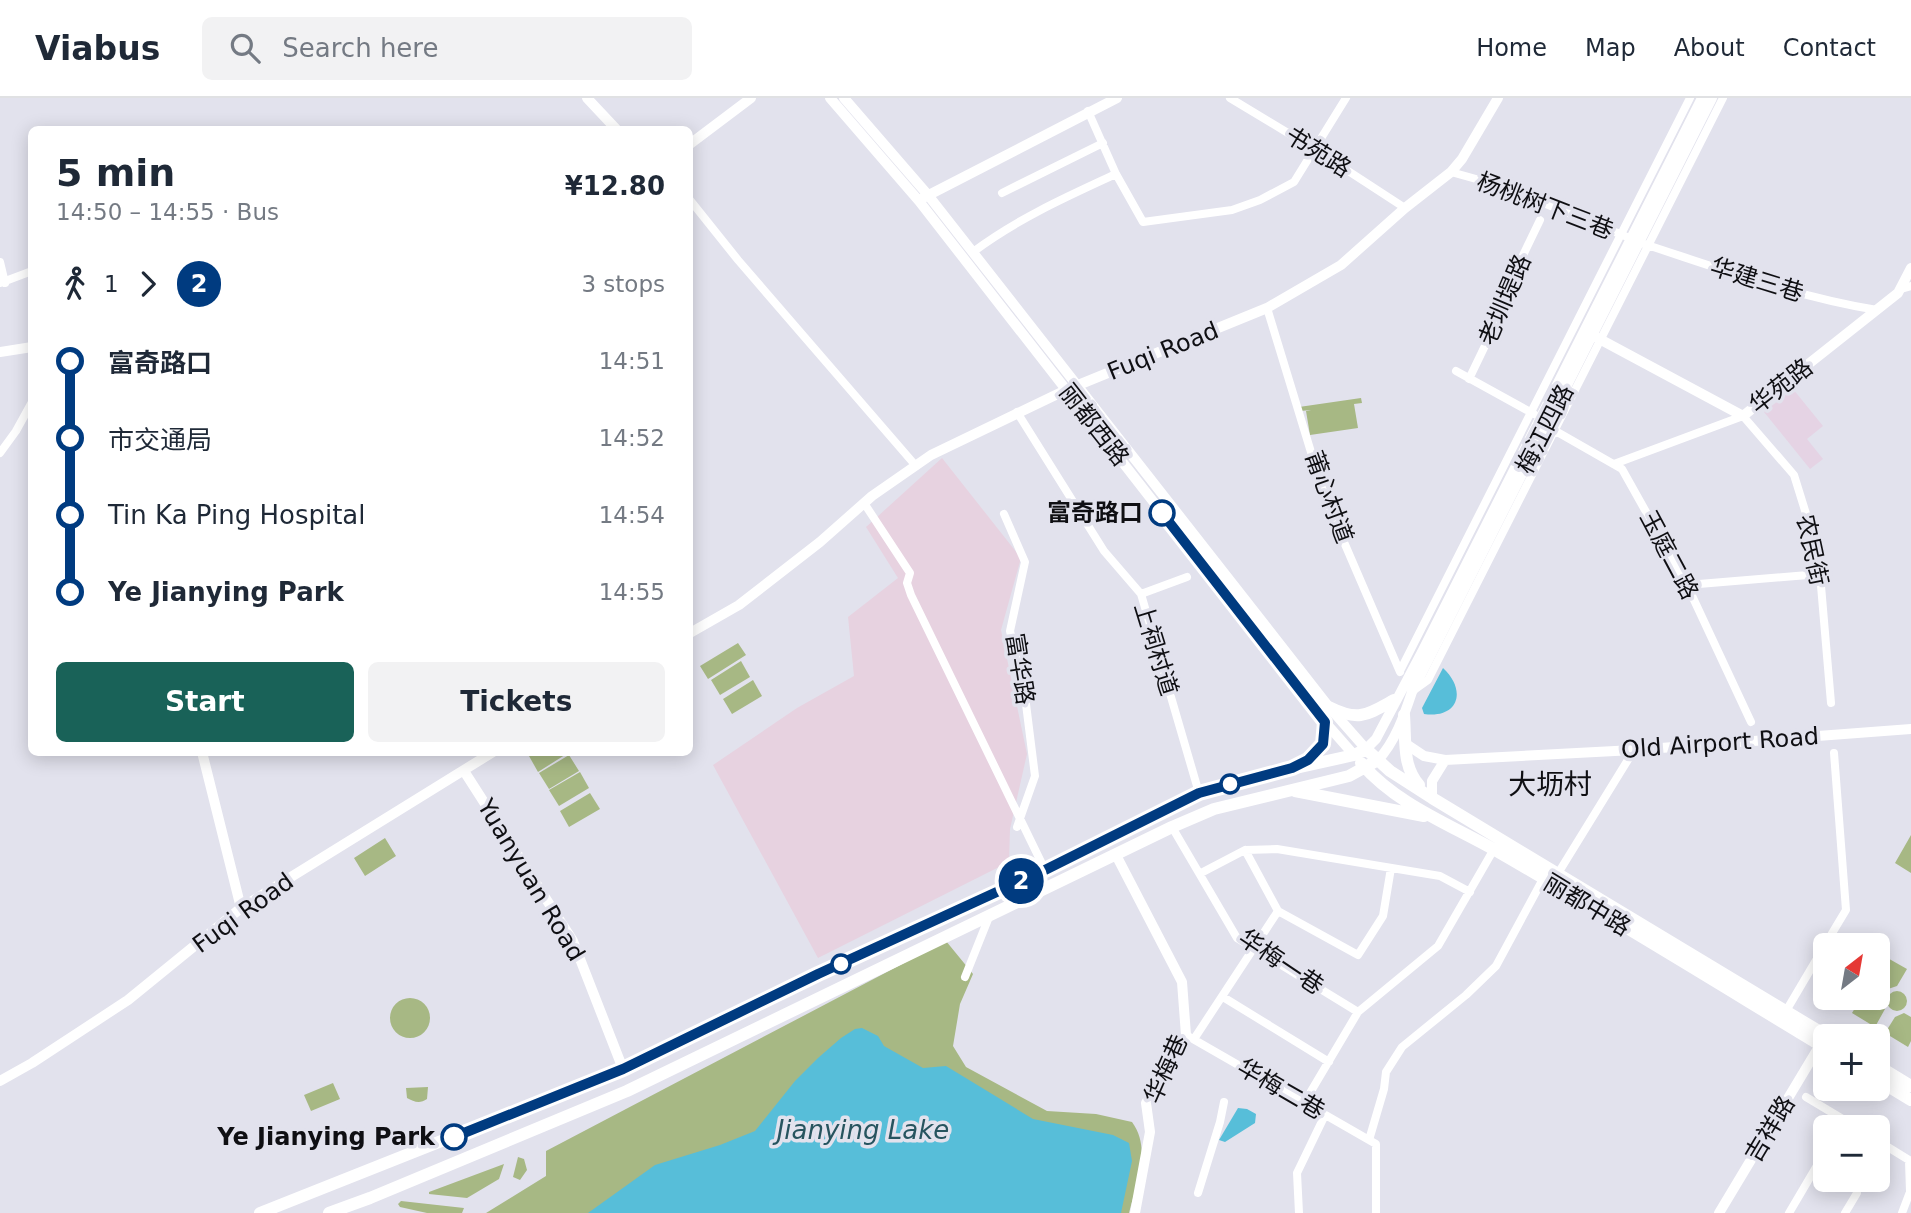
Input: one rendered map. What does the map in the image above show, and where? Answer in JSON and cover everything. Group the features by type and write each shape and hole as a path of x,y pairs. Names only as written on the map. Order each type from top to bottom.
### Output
{"main road":[{"name":"丽都西路","path":"830,98 972,252 1325,722 1360,752"},
{"name":"丽都西路","path":"844,98 1072,388 1329,707 1360,752"},
{"name":"梅江四路","path":"1360,752 1376,739 1402,676 1423,650 1702,98"},
{"name":"梅江四路","path":"1378,760 1386,751 1412,692 1712,98"},
{"path":"1329,707 1354,717 1371,713 1394,700"},
{"path":"1404,715 1410,774 1432,798"},
{"path":"1292,768 1308,760 1323,744 1325,722"},
{"path":"260,1213 623,1069 818,974 1045,870 1199,793 1360,752"},
{"name":"丽都中路","path":"1360,752 1378,760 1432,798 1557,875 1786,1011 1813,1034"},
{"name":"丽都中路","path":"1360,752 1365,768 1375,778 1432,817 1494,849 1813,1037"},
{"path":"329,1213 627,1091 1172,827 1214,809 1349,776 1378,760"},
{"path":"1287,789 1432,817"},
{"path":"998,892 1008,908"},
{"path":"1890,1073 1911,1086"},
{"path":"1890,1087 1911,1100"}],"street":[{"path":"587,98 613,126"},
{"path":"693,142 751,98"},
{"path":"923,198 1117,98"},
{"name":"书苑路","path":"1230,98 1405,208"},
{"path":"1088,111 1116,174 1143,222 1232,210 1260,200 1294,182 1346,98"},
{"name":"Fuqi Road","path":"693,632 739,605 864,503 931,455 1017,412 1267,308 1341,265 1405,208 1451,172 1462,159 1498,98"},
{"path":"1402,676 1690,98"},
{"path":"1412,692 1427,680 1723,98"},
{"path":"1002,193 1103,143"},
{"name":"杨桃树下三巷","path":"1451,172 1501,186 1639,242"},
{"path":"972,252 1030,214 1116,174"},
{"path":"693,204 738,260 916,466"},
{"name":"老圳堤路","path":"1469,379 1507,300 1514,274 1540,220"},
{"name":"华建三巷","path":"1639,242 1770,286 1877,310"},
{"path":"0,262 2,283 28,273"},
{"name":"华苑路","path":"1592,335 1744,416 1906,287 1911,268"},
{"name":"莆心村道","path":"1267,308 1325,498 1402,676"},
{"path":"0,352 28,348"},
{"name":"玉庭二路","path":"1456,371 1622,469 1686,585 1751,722"},
{"path":"0,453 28,409"},
{"name":"上祠村道","path":"1017,412 1104,551 1141,594 1199,793"},
{"path":"1614,464 1744,416"},
{"name":"农民街","path":"1744,416 1794,475 1812,533 1820,574 1831,703"},
{"path":"864,503 910,573 907,583 911,595 1045,870"},
{"name":"富华路","path":"1004,514 1025,562 1010,631 1025,696 1035,776 1017,827"},
{"path":"1686,585 1820,574"},
{"path":"1141,594 1187,577"},
{"name":"Old Airport Road","path":"1446,760 1634,750 1911,729"},
{"path":"1406,744 1424,756 1446,760 1432,781 1432,798"},
{"path":"1557,875 1634,750"},
{"path":"1832,933 1846,910 1834,753"},
{"path":"203,756 241,908"},
{"name":"Fuqi Road","path":"0,1081 128,1000 241,908 487,756"},
{"name":"Yuanyuan Road","path":"464,771 573,941 623,1069"},
{"name":"华梅一巷","path":"1172,827 1237,938 1358,1012"},
{"path":"1201,873 1245,850 1277,849 1440,876 1470,892"},
{"path":"1304,1103 1358,1012 1438,946 1494,849"},
{"path":"1245,850 1278,911 1358,955 1383,916 1391,867"},
{"name":"华梅巷","path":"1116,855 1182,982 1190,1037 1146,1103 1150,1132 1135,1213"},
{"path":"1376,1213 1372,1142 1386,1072 1402,1047 1466,995 1496,966 1543,879"},
{"path":"1190,1037 1223,997 1278,911"},
{"path":"965,977 989,917"},
{"path":"1786,1011 1813,965"},
{"path":"1223,997 1329,1062"},
{"name":"华梅二巷","path":"1190,1037 1372,1142"},
{"name":"吉祥路","path":"1719,1213 1813,1061"},
{"path":"1806,1097 1831,1115"},
{"path":"1198,1193 1224,1102"},
{"path":"1299,1213 1297,1173 1325,1115"},
{"path":"1890,1148 1909,1160 1910,1192 1902,1213"},
{"path":"1789,1213 1813,1175"},
{"path":"1845,1213 1857,1192"}],"shaded area":[{"path":"1793,389 1823,426 1807,439 1823,459 1810,469 1764,412"},
{"path":"942,458 1021,558 1001,630 1027,754 1010,829 1009,862 818,958 713,765 797,708 854,676 848,617 898,578 866,527"}],"green space":[{"path":"1361,398 1362,403 1354,404 1358,428 1310,435 1306,411 1311,410 1300,411 1299,407"},
{"path":"738,643 746,655 708,679 700,666"},
{"path":"741,661 750,677 720,695 711,680"},
{"path":"753,680 762,696 732,714 723,699"},
{"path":"529,756 563,756 538,772"},
{"path":"567,756 579,771 549,789 539,773"},
{"path":"580,772 589,788 559,806 549,790"},
{"path":"590,793 600,809 569,827 560,811"},
{"path":"1911,835 1911,873 1895,863"},
{"path":"385,838 396,856 365,876 354,858"},
{"name":"Jianying Lake","path":"946,941 973,974 960,1004 953,1046 966,1067 1047,1111 1096,1114 1132,1122 1138,1132 1142,1155 1129,1213 486,1213 546,1176 546,1151"},
{"path":"1890,959 1907,969 1897,986 1890,988"},
{"path":"1897,991 1906,997 1904,1008 1897,1011 1890,1008 1890,994"},
{"path":"410,998 418,999 424,1004 429,1010 429,1026 424,1032 418,1037 410,1038 402,1037 396,1032 391,1026 390,1018 391,1010 396,1004 402,999"},
{"path":"1854,1010 1884,1010 1877,1024 1870,1024 1852,1013"},
{"path":"1904,1013 1911,1017 1911,1041 1908,1047 1890,1036 1890,1025 1895,1017"},
{"path":"333,1083 340,1099 311,1111 304,1095"},
{"path":"428,1087 427,1099 424,1101 417,1102 407,1098 406,1088"},
{"path":"518,1157 524,1159 527,1170 520,1180 513,1177"},
{"path":"504,1164 499,1179 467,1198 429,1194 429,1192"},
{"path":"401,1201 464,1208 462,1213 427,1213 400,1207 398,1204"}],"water":[{"path":"1443,668 1455,685 1456,701 1445,712 1424,714 1422,708"},
{"name":"Jianying Lake","path":"862,1028 878,1036 884,1046 923,1068 946,1066 1033,1119 1113,1135 1129,1143 1132,1161 1121,1213 588,1213 655,1165 755,1131 795,1081 818,1058 841,1038 855,1029"},
{"path":"1238,1108 1256,1114 1255,1123 1225,1142 1219,1140"}],"bus line":[{"name":"2","path":"454,1137 623,1069 818,974 1045,870 1199,793 1292,768 1315,754 1323,744 1325,722 1162,513"}],"place":[{"name":"富奇路口","path":"1162,513"},
{"name":"Ye Jianying Park","path":"454,1137"}],"district":[{"name":"大坜村","path":"1550,784"}]}
